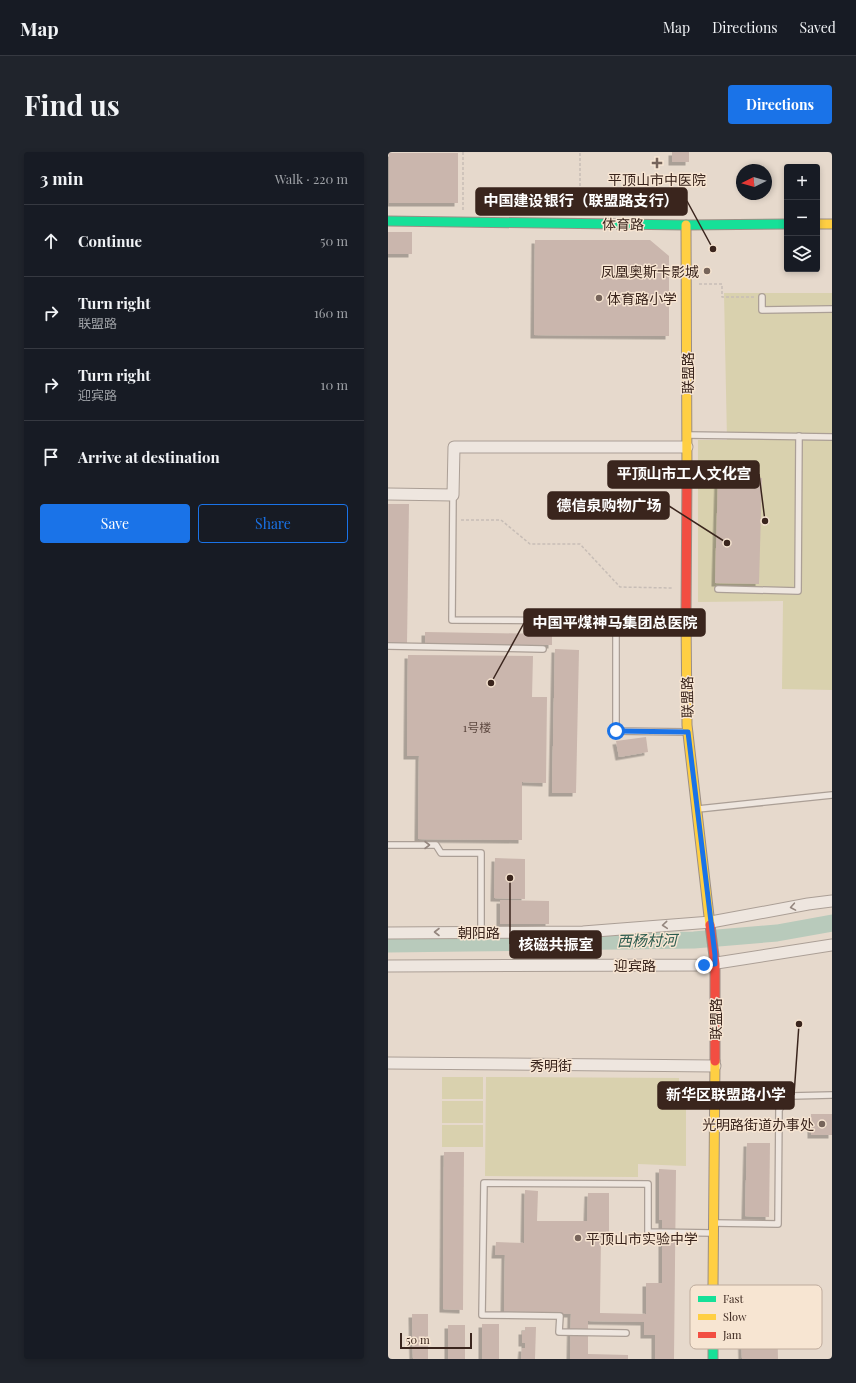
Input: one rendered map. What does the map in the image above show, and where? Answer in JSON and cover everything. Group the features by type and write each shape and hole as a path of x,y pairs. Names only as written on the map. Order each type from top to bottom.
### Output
{"street":[{"name":"体育路","path":"388,221 686,225 784,224"},
{"path":"820,224 832,224"},
{"name":"联盟路","path":"686,225 686,692 688,732 715,960 714,1285"},
{"path":"388,494 453,495 454,447 687,447"},
{"name":"朝阳路","path":"388,933 583,932 711,924 808,904 832,901"},
{"name":"迎宾路","path":"388,966 704,965 715,960 832,945"},
{"name":"秀明街","path":"388,1063 715,1066"},
{"name":"联盟路","path":"713,1349 713,1359"}],"lane":[{"path":"762,297 762,310 832,309"},
{"path":"687,435 832,437"},
{"path":"718,589 798,591 799,436"},
{"path":"453,495 452,620 616,622 616,731 688,732"},
{"path":"388,646 543,649"},
{"path":"697,809 832,795"},
{"path":"388,845 436,846 441,853 481,853 481,932"},
{"path":"714,1224 778,1224 779,1110 784,1102 791,1096 832,1095"},
{"path":"626,1333 559,1332 560,1316 482,1315 484,1183 648,1184 648,1232 714,1234"}],"path":[{"path":"463,152 463,222"},
{"path":"580,152 580,223"},
{"path":"687,284 722,284 722,297 762,297"},
{"path":"453,520 502,520 530,544 580,544 620,587 672,588"}],"shaded area":[{"path":"724,293 832,293 832,690 782,689 783,601 698,602 698,440 727,440"},
{"path":"442,1077 483,1077 483,1099 442,1099"},
{"path":"486,1077 679,1078 679,1090 686,1090 686,1166 638,1164 638,1177 485,1176"},
{"path":"442,1101 483,1101 483,1123 442,1123"},
{"path":"442,1125 483,1125 483,1147 442,1147"}],"building":[{"path":"672,152 689,152 689,162 672,162"},
{"path":"389,153 458,153 458,203 389,203"},
{"path":"388,232 412,232 412,254 388,254"},
{"name":"体育路小学","path":"535,240 650,240 669,256 669,336 534,335"},
{"path":"718,477 762,478 759,584 715,583"},
{"path":"388,504 409,504 407,644 388,644"},
{"path":"425,632 552,634 552,645 425,643"},
{"path":"555,649 579,650 576,793 552,793"},
{"path":"408,655 533,656 532,697 547,697 546,783 522,782 522,840 418,839 419,756 407,756"},
{"path":"646,737 648,752 619,757 616,741"},
{"path":"495,858 525,859 525,899 494,898"},
{"path":"500,900 549,901 549,924 500,924"},
{"name":"光明路街道办事处","path":"811,1114 832,1114 832,1135 811,1135"},
{"path":"747,1143 770,1143 769,1217 745,1216"},
{"path":"444,1152 464,1152 463,1310 443,1309"},
{"path":"659,1169 676,1170 674,1359 655,1359 655,1335 644,1335 644,1322 588,1321 588,1354 628,1355 628,1359 570,1359 571,1314 504,1313 505,1255 495,1255 496,1242 524,1243 525,1190 538,1191 537,1221 587,1221 588,1193 609,1193 609,1236 601,1236 600,1313 646,1314 646,1283 662,1283 662,1220 659,1220"},
{"path":"412,1314 428,1314 428,1359 413,1359"},
{"path":"482,1324 499,1324 499,1359 482,1359"},
{"path":"448,1325 465,1325 465,1359 448,1359"},
{"path":"525,1327 536,1327 535,1359 521,1359 522,1348 525,1348 525,1343 522,1343 522,1331 525,1331"},
{"path":"742,1349 778,1349 778,1359 742,1359"}],"waterway":[{"name":"西杨村河","path":"388,944 694,940 777,933 832,923"}],"traffic: fast":[{"path":"388,221 686,225 784,224"},
{"path":"713,1349 713,1359"}],"traffic: slow":[{"path":"820,224 832,224"},
{"path":"686,225 687,474"},
{"path":"686,615 687,725 710,925"},
{"path":"713,1285 715,1061"}],"traffic: jam":[{"path":"686,615 687,474"},
{"path":"710,925 715,964 715,1061"}],"place":[{"name":"平顶山市中医院","path":"657,163"},
{"name":"中国建设银行（联盟路支行）","path":"713,249"},
{"name":"凤凰奥斯卡影城","path":"707,271"},
{"name":"体育路小学","path":"599,298"},
{"name":"平顶山市工人文化宫","path":"765,521"},
{"name":"德信泉购物广场","path":"727,543"},
{"name":"中国平煤神马集团总医院","path":"491,683"},
{"name":"核磁共振室","path":"510,878"},
{"name":"新华区联盟路小学","path":"799,1024"},
{"name":"光明路街道办事处","path":"822,1124"},
{"name":"平顶山市实验中学","path":"578,1238"}],"route":[{"path":"616,731 688,732 715,955 715,964 704,965"}]}
